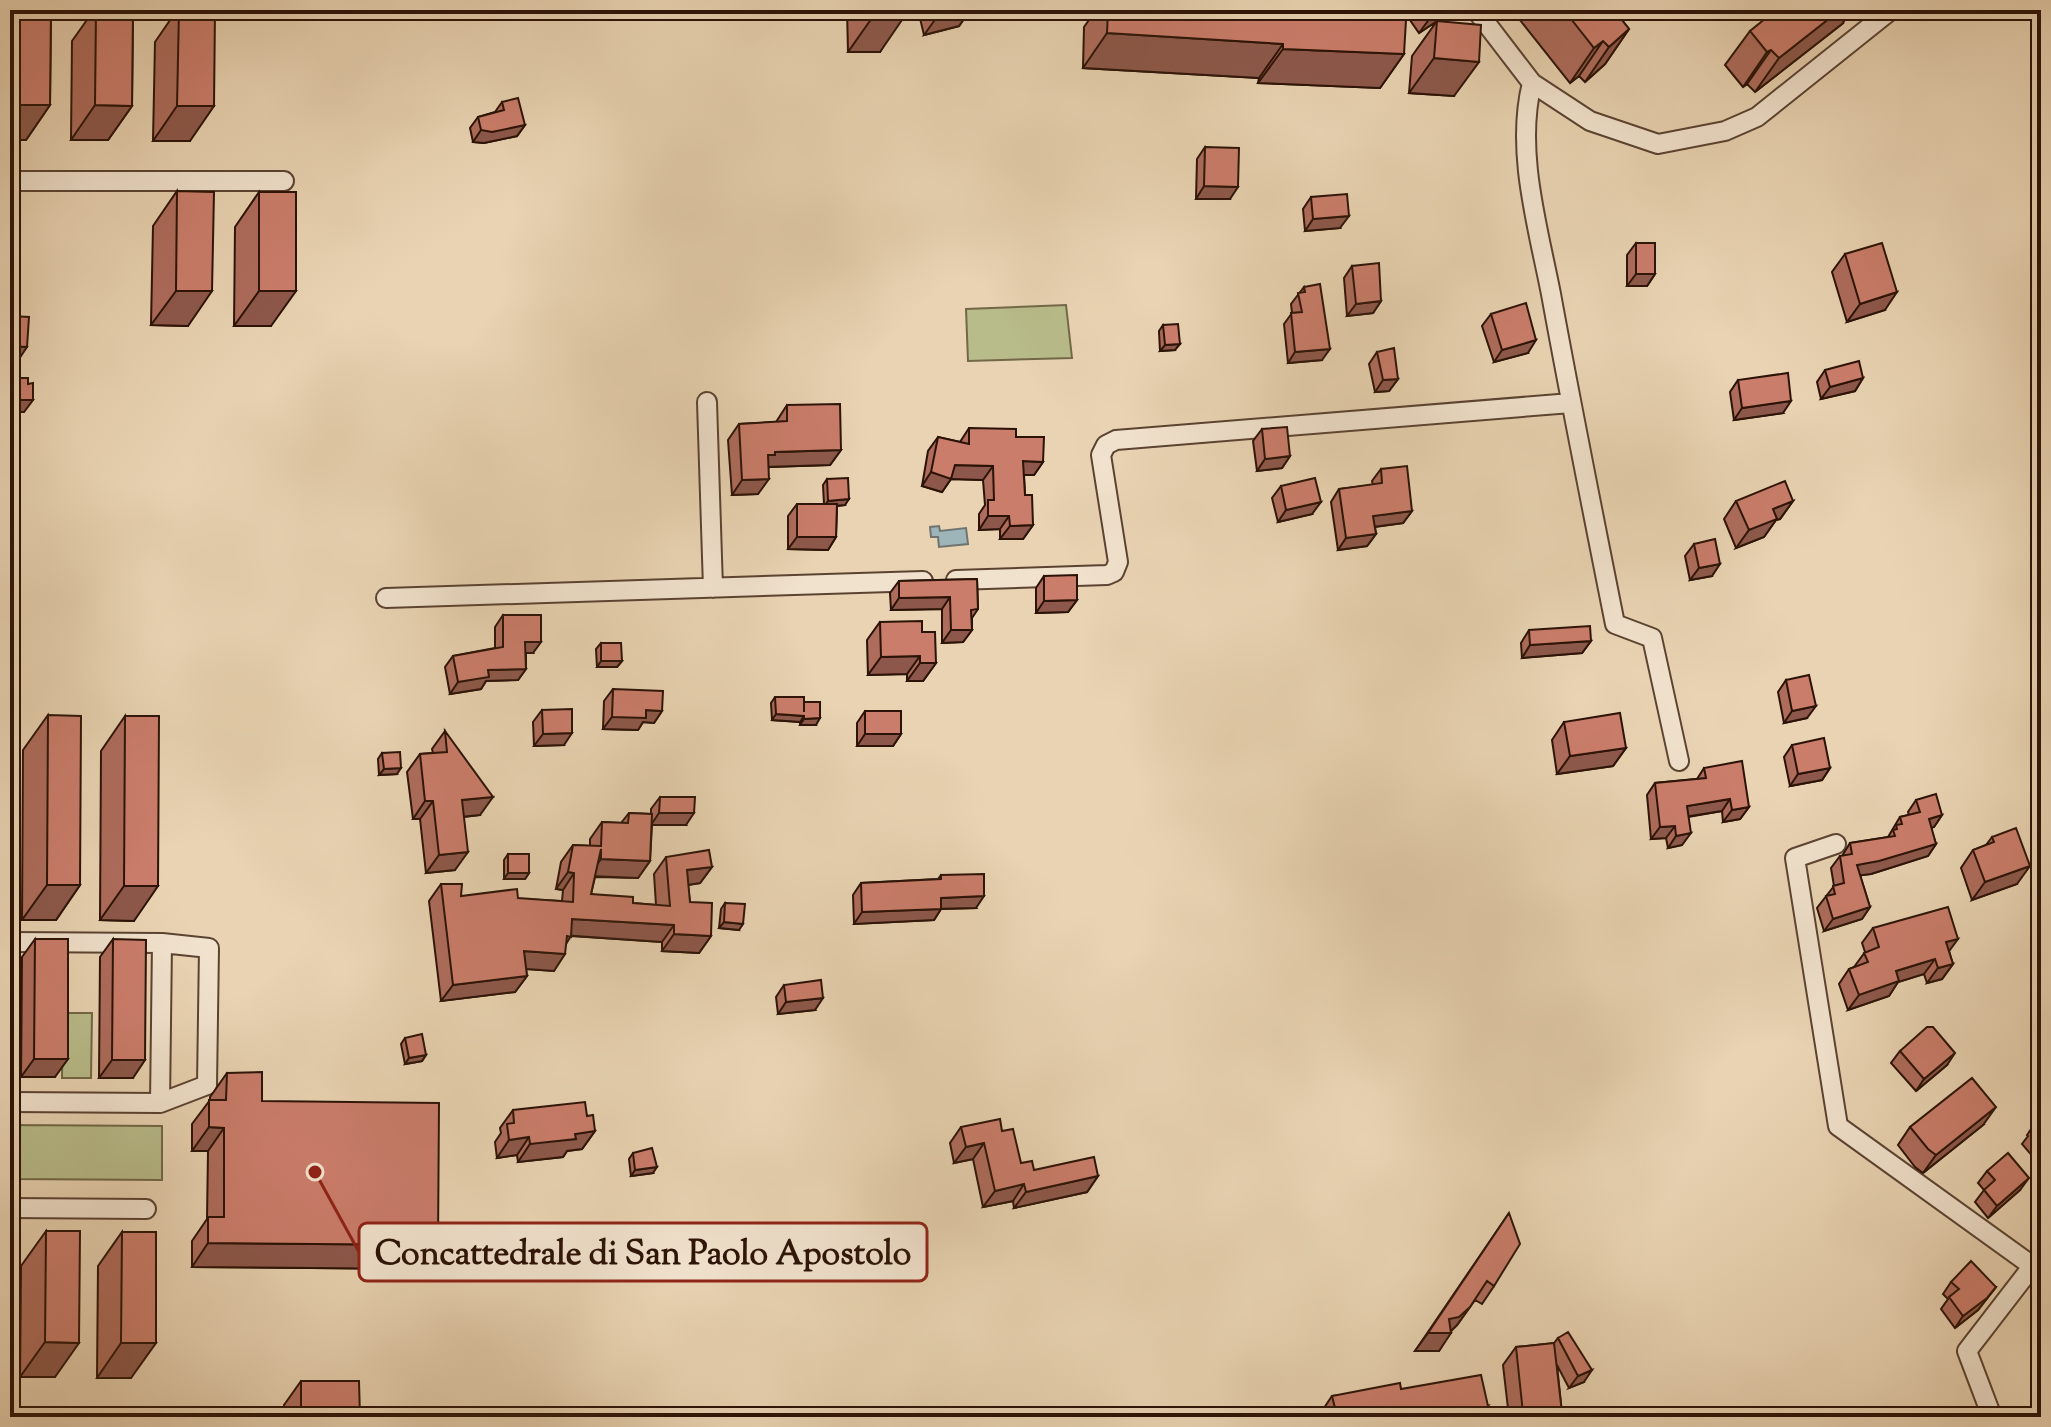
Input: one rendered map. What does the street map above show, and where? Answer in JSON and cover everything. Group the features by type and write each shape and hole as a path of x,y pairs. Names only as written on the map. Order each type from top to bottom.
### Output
{"street":[{"path":"1476,10 1532,83 1590,121 1658,144 1725,131 1757,117 1891,10"},
{"path":"1532,83 1526,106 1528,168 1615,624 1652,638 1679,761"},
{"path":"10,181 284,181"},
{"path":"707,402 713,588"},
{"path":"386,598 1111,574 1117,569 1118,562 1101,455 1106,445 1116,440 1571,403"},
{"path":"1836,844 1795,858 1838,1126 2036,1260 1967,1351 1992,1417"},
{"path":"10,942 162,943 209,948 207,1085 160,1103 10,1102"},
{"path":"160,1103 162,943"},
{"path":"10,1208 146,1209"}],"green space":[{"path":"1066,305 1072,358 968,361 966,309"},
{"path":"63,1013 92,1013 91,1078 62,1078"},
{"path":"10,1020 22,1020 21,1077 10,1077"},
{"path":"10,1125 162,1126 162,1180 10,1179"}],"water":[{"path":"939,526 940,531 966,528 968,544 939,547 938,537 931,537 930,527"}],"building":[{"path":"14,10 51,10 50,105 13,105"},
{"path":"96,10 133,10 132,106 95,105"},
{"path":"179,10 215,10 214,106 177,106"},
{"path":"872,10 904,10 904,17 872,18"},
{"path":"1108,10 1258,10 1406,20 1404,54 1283,49 1283,44 1107,33"},
{"path":"1564,10 1614,10 1629,29 1609,47 1603,41 1594,48"},
{"path":"1776,10 1840,10 1779,58 1771,50 1767,52 1750,31"},
{"path":"1437,21 1481,25 1479,62 1434,58"},
{"path":"518,98 525,125 492,132 481,130 478,117 504,110 502,102"},
{"path":"1205,147 1239,148 1238,187 1204,186"},
{"path":"177,191 214,192 212,291 176,291"},
{"path":"259,192 296,192 296,291 259,291"},
{"path":"1347,194 1349,216 1313,219 1311,197"},
{"path":"1636,243 1655,243 1655,274 1636,274"},
{"path":"1882,243 1897,292 1860,304 1845,254"},
{"path":"1379,263 1381,301 1356,304 1352,266"},
{"path":"1320,284 1330,349 1295,352 1291,313 1302,312 1298,293 1305,292 1304,287"},
{"path":"1526,303 1536,340 1502,350 1491,314"},
{"path":"11,316 29,317 27,347 10,346"},
{"path":"1178,324 1180,344 1165,345 1163,325"},
{"path":"1394,348 1398,379 1383,380 1377,352"},
{"path":"1859,361 1863,378 1830,387 1825,370"},
{"path":"1788,373 1791,401 1742,408 1738,380"},
{"path":"10,378 28,378 28,384 33,383 33,400 10,400"},
{"path":"840,404 841,450 775,452 775,455 768,455 769,479 742,480 739,424 787,421 787,405"},
{"path":"1287,427 1290,456 1265,459 1262,429"},
{"path":"969,428 1016,429 1016,437 1044,437 1043,462 1023,461 1025,495 1032,495 1033,525 1010,526 1009,516 988,516 988,500 994,500 993,466 955,465 951,479 931,472 938,437 969,444"},
{"path":"1407,466 1412,511 1373,516 1376,534 1346,538 1339,489 1382,483 1381,469"},
{"path":"848,478 849,499 828,501 827,479"},
{"path":"1315,478 1321,502 1286,510 1281,486"},
{"path":"1785,481 1793,501 1773,509 1777,519 1749,530 1736,501"},
{"path":"797,504 837,504 836,537 797,537"},
{"path":"1715,539 1720,564 1699,568 1694,544"},
{"path":"1077,575 1077,600 1044,601 1044,576"},
{"path":"977,579 978,609 971,610 972,630 951,630 950,597 899,598 899,581"},
{"path":"503,615 541,615 541,642 525,642 526,669 488,670 489,677 458,682 453,656 503,647"},
{"path":"922,621 922,632 935,632 936,663 920,663 920,656 881,657 880,622"},
{"path":"1590,626 1591,641 1530,645 1529,630"},
{"path":"601,643 621,643 622,661 601,661"},
{"path":"1809,675 1816,706 1792,711 1786,680"},
{"path":"613,689 663,691 662,711 646,710 646,718 612,717"},
{"path":"775,697 804,697 804,702 820,702 820,718 804,719 804,716 776,714"},
{"path":"572,709 572,733 543,734 542,710"},
{"path":"865,711 901,711 901,734 865,734"},
{"path":"1620,713 1626,748 1570,756 1564,722"},
{"path":"48,715 81,716 80,885 47,885"},
{"path":"125,716 159,716 158,886 124,886"},
{"path":"445,731 493,797 462,800 468,852 439,855 433,801 425,801 420,754 447,752"},
{"path":"1824,738 1830,768 1798,774 1792,745"},
{"path":"400,752 401,768 384,769 382,753"},
{"path":"1742,761 1749,807 1732,810 1730,799 1687,806 1691,833 1676,836 1675,826 1660,827 1655,783 1706,778 1704,768"},
{"path":"1936,794 1942,815 1929,819 1936,844 1857,865 1870,907 1833,919 1826,896 1835,894 1833,886 1844,883 1840,856 1852,854 1850,843 1895,836 1893,830 1897,829 1896,825 1902,824 1900,817 1920,812 1916,800"},
{"path":"660,797 695,797 694,813 659,813"},
{"path":"629,813 652,814 650,861 601,859 601,849 591,894 633,897 633,903 670,906 666,857 709,850 712,867 687,870 690,902 712,903 711,936 674,934 674,925 572,919 571,937 567,936 565,954 524,951 527,976 453,985 441,884 462,884 461,896 517,889 518,898 573,902 574,873 568,872 573,845 601,846 602,822 628,823"},
{"path":"2016,828 2030,866 1985,882 1973,850 1994,842 1992,837"},
{"path":"508,854 529,854 529,873 508,873"},
{"path":"984,874 984,896 941,898 941,909 862,912 861,883"},
{"path":"725,903 745,904 743,924 724,922"},
{"path":"1948,907 1958,939 1946,942 1953,964 1938,968 1935,959 1896,971 1899,981 1859,995 1849,969 1868,962 1864,953 1879,947 1873,928"},
{"path":"35,939 68,939 68,1059 34,1059"},
{"path":"113,939 146,940 145,1060 112,1060"},
{"path":"821,980 823,998 786,1002 784,985"},
{"path":"1927,1027 1933,1027 1955,1053 1924,1079 1900,1051"},
{"path":"422,1034 426,1055 409,1058 405,1038"},
{"path":"262,1072 262,1101 439,1103 438,1245 208,1243 208,1217 224,1217 224,1128 209,1127 209,1100 226,1100 227,1073"},
{"path":"1972,1078 1996,1107 1936,1155 1910,1127"},
{"path":"585,1102 587,1116 593,1115 595,1131 575,1134 576,1139 530,1144 529,1137 509,1140 507,1124 514,1123 513,1110"},
{"path":"2041,1117 2041,1144 2031,1132 2038,1126 2035,1123"},
{"path":"1000,1119 1002,1131 1013,1129 1021,1163 1032,1161 1034,1170 1094,1157 1098,1176 1026,1192 1024,1184 995,1191 984,1143 966,1147 961,1127"},
{"path":"652,1148 657,1167 635,1170 633,1153"},
{"path":"2008,1153 2029,1178 1997,1206 1984,1190 1995,1180 1987,1171"},
{"path":"1509,1213 1520,1244 1494,1286 1487,1281 1470,1307 1459,1317 1449,1319 1451,1333 1428,1333"},
{"path":"46,1231 80,1231 79,1343 45,1342"},
{"path":"122,1232 156,1232 156,1343 121,1343"},
{"path":"1971,1261 1996,1287 1963,1316 1949,1297 1959,1289 1951,1282"},
{"path":"1568,1332 1592,1370 1578,1376 1558,1338"},
{"path":"1554,1343 1562,1413 1523,1413 1516,1347"},
{"path":"1481,1375 1488,1406 1484,1411 1444,1417 1331,1417 1330,1413 1336,1412 1332,1396 1400,1383 1401,1389"},
{"path":"301,1381 359,1381 360,1417 301,1417"}],"place":[{"name":"Concattedrale di San Paolo Apostolo","path":"315,1172"}]}
